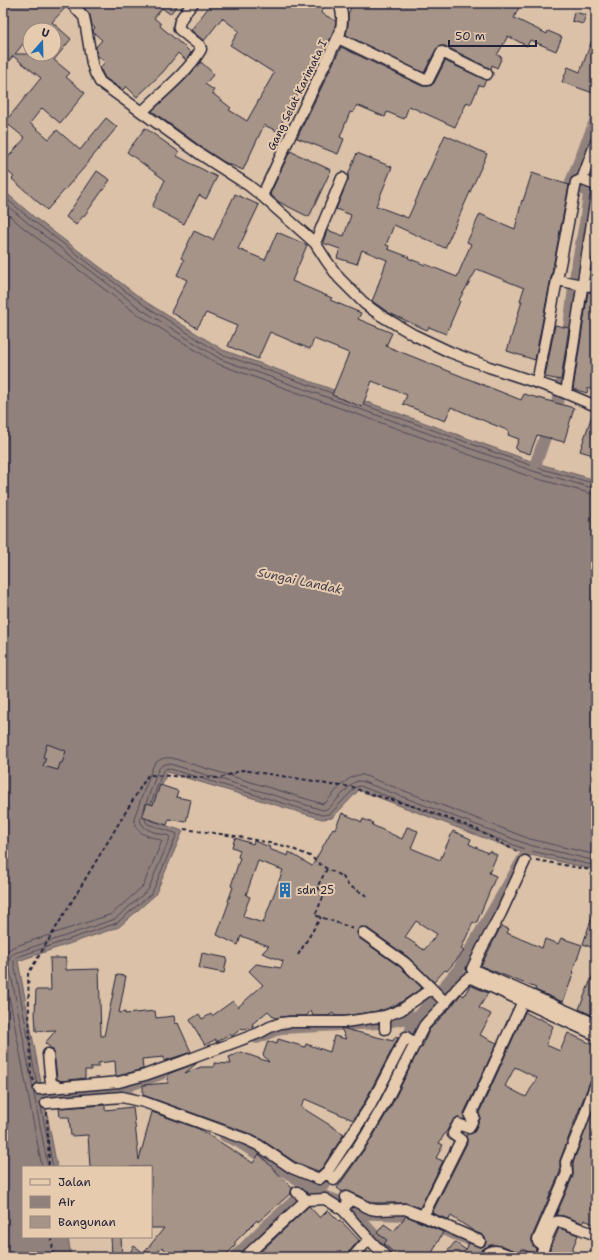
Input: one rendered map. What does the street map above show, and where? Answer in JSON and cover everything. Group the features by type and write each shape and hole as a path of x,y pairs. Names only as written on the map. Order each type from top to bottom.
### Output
{"street":[{"path":"71,3 84,17 92,64 100,82 200,154 248,185 262,196 315,243 344,283 365,304 380,315 414,335 450,352 489,367 553,388 596,406"},
{"path":"142,112 180,75 201,49 200,46 179,29 178,25 193,3"},
{"name":"Gang Selat Karimata I","path":"262,196 338,38 343,21 339,3"},
{"path":"338,38 425,80 428,80 442,52 487,74"},
{"path":"583,179 596,142"},
{"path":"315,243 342,178"},
{"path":"583,179 596,185"},
{"path":"537,383 576,182 583,179"},
{"path":"566,393 596,196"},
{"path":"557,280 596,286"},
{"path":"46,1103 122,1097 144,1102 245,1139 258,1145 292,1168 319,1179 330,1176 365,1137 430,1017 446,1003 468,978 501,913 523,858"},
{"path":"363,933 404,962 446,1003"},
{"path":"472,969 567,1017 596,1036"},
{"path":"468,978 474,979 523,1001 567,1017 596,1024"},
{"path":"38,1089 119,1082 146,1075 248,1037 281,1023 345,1022 385,1016 401,1010 431,989"},
{"path":"423,1216 461,1140 453,1134 458,1124 469,1128 474,1117 470,1116 523,1001"},
{"path":"385,1016 385,1029"},
{"path":"330,1176 369,1108 406,1037 416,1044"},
{"path":"48,1054 50,1084 59,1087"},
{"path":"540,1257 542,1245 567,1172 566,1162 596,1086"},
{"path":"369,1108 378,1114"},
{"path":"297,1192 306,1200"},
{"path":"342,1210 348,1198 371,1209 405,1209 480,1241"},
{"path":"245,1257 306,1200 325,1199 342,1210 386,1257"},
{"path":"542,1245 555,1223 558,1221 596,1235"},
{"path":"353,1257 369,1239"},
{"path":"484,1257 493,1250 514,1257"}],"path":[{"path":"38,1089 31,1075 28,974 148,775 220,778 242,770 314,781 330,785 353,787 361,791 426,810 476,829 523,858"},
{"path":"184,829 235,836 285,846 310,856 343,877 348,885 369,897"},
{"path":"536,860 596,871"},
{"path":"327,868 317,887 325,893 315,915 363,933"},
{"path":"298,955 320,917"},
{"path":"46,1103 49,1166"},
{"path":"52,1238 53,1257"}],"water":[{"name":"Sungai Landak","path":"3,190 34,217 146,302 223,350 536,463 596,480 596,870 526,854 359,790 332,818 322,819 167,772 149,820 183,831 155,895 119,927 18,961 57,1166 22,1166 22,1238 68,1238 71,1257 3,1257"}],"building":[{"path":"3,3 65,3 66,7 52,22 22,22 22,45 15,54 22,54 22,62 56,62 70,73 66,77 85,93 60,123 42,108 30,123 49,139 57,130 80,150 106,118 117,127 47,210 12,179 14,177 3,167 3,163 25,138 5,122 41,78 13,56 3,68"},
{"path":"80,3 179,3 170,14 162,8 154,18 161,24 160,26 191,53 186,60 178,53 163,72 137,97 126,86 123,90 105,78 100,68 105,62 97,55 96,47 102,40 93,32 95,28 92,25 90,15"},
{"path":"212,3 326,3 321,13 336,21 334,31 311,79 307,77 277,131 264,125 243,170 224,162 152,111 185,80 201,62 214,74 205,84 214,90 212,93 231,108 229,110 247,121 274,73 230,45 239,31 222,18 204,41 191,30"},
{"path":"353,3 521,3 514,18 547,34 548,31 562,37 556,51 530,40 527,46 508,36 497,55 502,57 497,68 492,65 491,69 445,46 441,46 436,49 424,73 346,35 348,14"},
{"path":"574,12 586,15 583,24 572,21"},
{"path":"62,31 71,39 62,50"},
{"path":"595,32 596,84 593,93 562,82 568,67 580,72"},
{"path":"341,47 422,86 428,86 434,83 445,61 486,80 483,86 479,85 471,104 467,102 455,127 409,106 404,119 387,112 385,117 357,105 353,113 350,112 340,137 344,139 338,154 297,138"},
{"path":"145,128 179,152 177,156 217,177 206,199 199,195 184,224 152,207 165,180 127,152"},
{"path":"445,135 487,154 445,248 394,225 386,245 389,246 388,249 425,265 457,277 471,244 467,242 480,214 515,229 522,200 523,201 532,173 569,185 535,360 507,351 522,301 520,301 524,288 477,269 459,300 460,301 446,334 429,327 427,330 389,313 372,301 387,260 362,250 357,264 337,258 340,249 323,243 327,230 344,236 351,215 336,209 357,153 392,167 376,206 408,218"},
{"path":"290,151 331,170 309,217 279,202 270,194"},
{"path":"97,171 110,180 76,225 66,217"},
{"path":"235,194 259,205 238,249 265,260 277,232 307,245 292,281 332,298 330,300 361,313 358,319 392,333 386,346 521,400 524,394 574,408 564,442 537,435 530,454 515,449 519,439 508,435 509,431 451,407 445,421 403,404 407,395 372,381 362,407 332,395 349,353 314,339 310,349 270,332 258,359 228,346 237,326 206,313 197,328 171,312 187,280 177,275 184,260 181,258 194,231 213,240"},
{"path":"588,292 596,292 596,392 588,388 587,393 573,389"},
{"path":"555,325 569,328 561,380 545,377"},
{"path":"593,412 596,412 596,456 580,451"},
{"path":"47,744 66,751 58,770 43,766 46,758 43,757"},
{"path":"160,785 178,791 176,797 191,800 186,822 169,819 167,825 142,817 147,803 153,805"},
{"path":"342,813 362,822 363,819 373,823 372,825 402,839 407,827 418,831 411,848 440,860 453,831 471,839 469,844 488,853 489,851 497,855 489,873 496,876 476,924 473,922 461,949 464,951 447,971 445,970 434,982 408,957 367,928 361,927 357,932 359,938 400,967 422,988 398,1004 383,1010 380,1009 378,1011 345,1016 335,1016 333,1013 328,1016 313,1016 311,1011 306,1016 275,1018 268,1011 252,1024 254,1027 242,1028 232,1036 230,1034 216,1042 216,1039 205,1045 190,1020 199,1014 202,1019 211,1014 212,1016 233,1001 238,1007 263,985 249,971 256,964 281,968 283,961 262,953 269,946 241,936 238,945 217,935 229,902 228,901 233,887 231,886 240,858 238,857 240,850 232,847 235,838 253,844 254,841 270,847 269,849 288,856 289,852 312,866 333,828 335,829","holes":["258,861 283,870 263,923 244,917 243,915 250,897 246,895","416,921 437,934 424,950 405,937"]},
{"path":"594,911 596,911 596,949 583,944"},
{"path":"501,926 509,929 507,933 542,948 545,939 558,944 561,938 582,945 563,1002 535,990 536,988 481,966"},
{"path":"202,953 227,958 224,973 199,968"},
{"path":"50,958 66,958 66,970 99,969 101,1036 104,1036 117,975 126,976 119,1013 125,1012 125,1014 155,1011 156,1018 174,1016 175,1024 178,1023 191,1052 164,1061 164,1057 142,1059 143,1069 118,1076 116,1076 115,1061 98,1063 98,1067 91,1067 91,1070 85,1070 85,1078 61,1081 57,1079 53,1050 45,1043 56,1030 36,1031 35,1014 36,990 51,990"},
{"path":"596,967 596,1017 579,1009"},
{"path":"470,985 488,993 479,1008 491,1014 480,1035 497,1043 464,1113 465,1120 457,1118 454,1119 439,1143 443,1145 436,1158 443,1161 420,1208 405,1203 373,1203 349,1191 342,1192 337,1188 371,1140 392,1104 419,1049 422,1047 429,1030 461,994 464,996"},
{"path":"525,1012 553,1026 546,1045 560,1051 568,1033 596,1046 596,1080 591,1081 589,1084 560,1160 560,1172 532,1237 532,1244 536,1249 534,1254 522,1249 520,1254 503,1246 490,1245 479,1253 478,1257 443,1257 455,1242 466,1250 469,1243 480,1247 484,1246 486,1243 483,1235 475,1232 451,1216 449,1220 432,1213 467,1143 467,1134 475,1131 480,1119 479,1113","holes":["515,1067 537,1078 526,1097 505,1086"]},
{"path":"341,1028 393,1041 395,1037 398,1038 363,1105 353,1120 305,1099 301,1107 344,1134 322,1168 318,1171 295,1162 262,1140 248,1133 143,1095 143,1085 168,1083 168,1074 197,1063 185,1073 201,1067 214,1067 214,1063 231,1064 229,1057 241,1052 269,1062 263,1055 268,1041 277,1044 278,1039 305,1047 306,1044 330,1052 334,1036 346,1039"},
{"path":"596,1102 596,1225 584,1220 583,1223 564,1216 556,1215 573,1176 573,1163"},
{"path":"105,1105 105,1110 133,1107 139,1160 152,1112 199,1129 253,1163 259,1154 292,1188 291,1193 258,1222 257,1220 235,1242 235,1246 224,1257 173,1257 162,1247 154,1257 127,1257 134,1246 144,1253 164,1228 152,1228 152,1166 90,1166 88,1135 71,1136 69,1117 60,1117 59,1108"},
{"path":"309,1206 320,1218 328,1210 359,1240 348,1253 347,1257 255,1257"},
{"path":"406,1216 443,1232 430,1257 399,1257 384,1244 387,1240 377,1233 384,1224 394,1231"},
{"path":"559,1228 578,1235 569,1257 547,1257"},
{"path":"111,1238 121,1238 122,1257 112,1257"}],"waterway":[{"path":"536,463 561,391 576,272 589,193 571,182 596,119"},
{"path":"257,1038 281,1028 380,1023 419,1016 459,969 526,854"},
{"path":"317,1194 369,1119 392,1079 409,1038 413,1017"},
{"path":"113,1091 161,1074"},
{"path":"49,1096 113,1091 132,1098"},
{"path":"225,1136 237,1141 299,1180 317,1194 350,1205 354,1213 405,1215 483,1245 500,1247 525,1257"},
{"path":"235,1257 263,1229 309,1188"},
{"path":"354,1213 392,1257"},
{"path":"526,1257 533,1257 553,1214 574,1222"}],"place":[{"name":"sdn 25","path":"285,890"}]}
